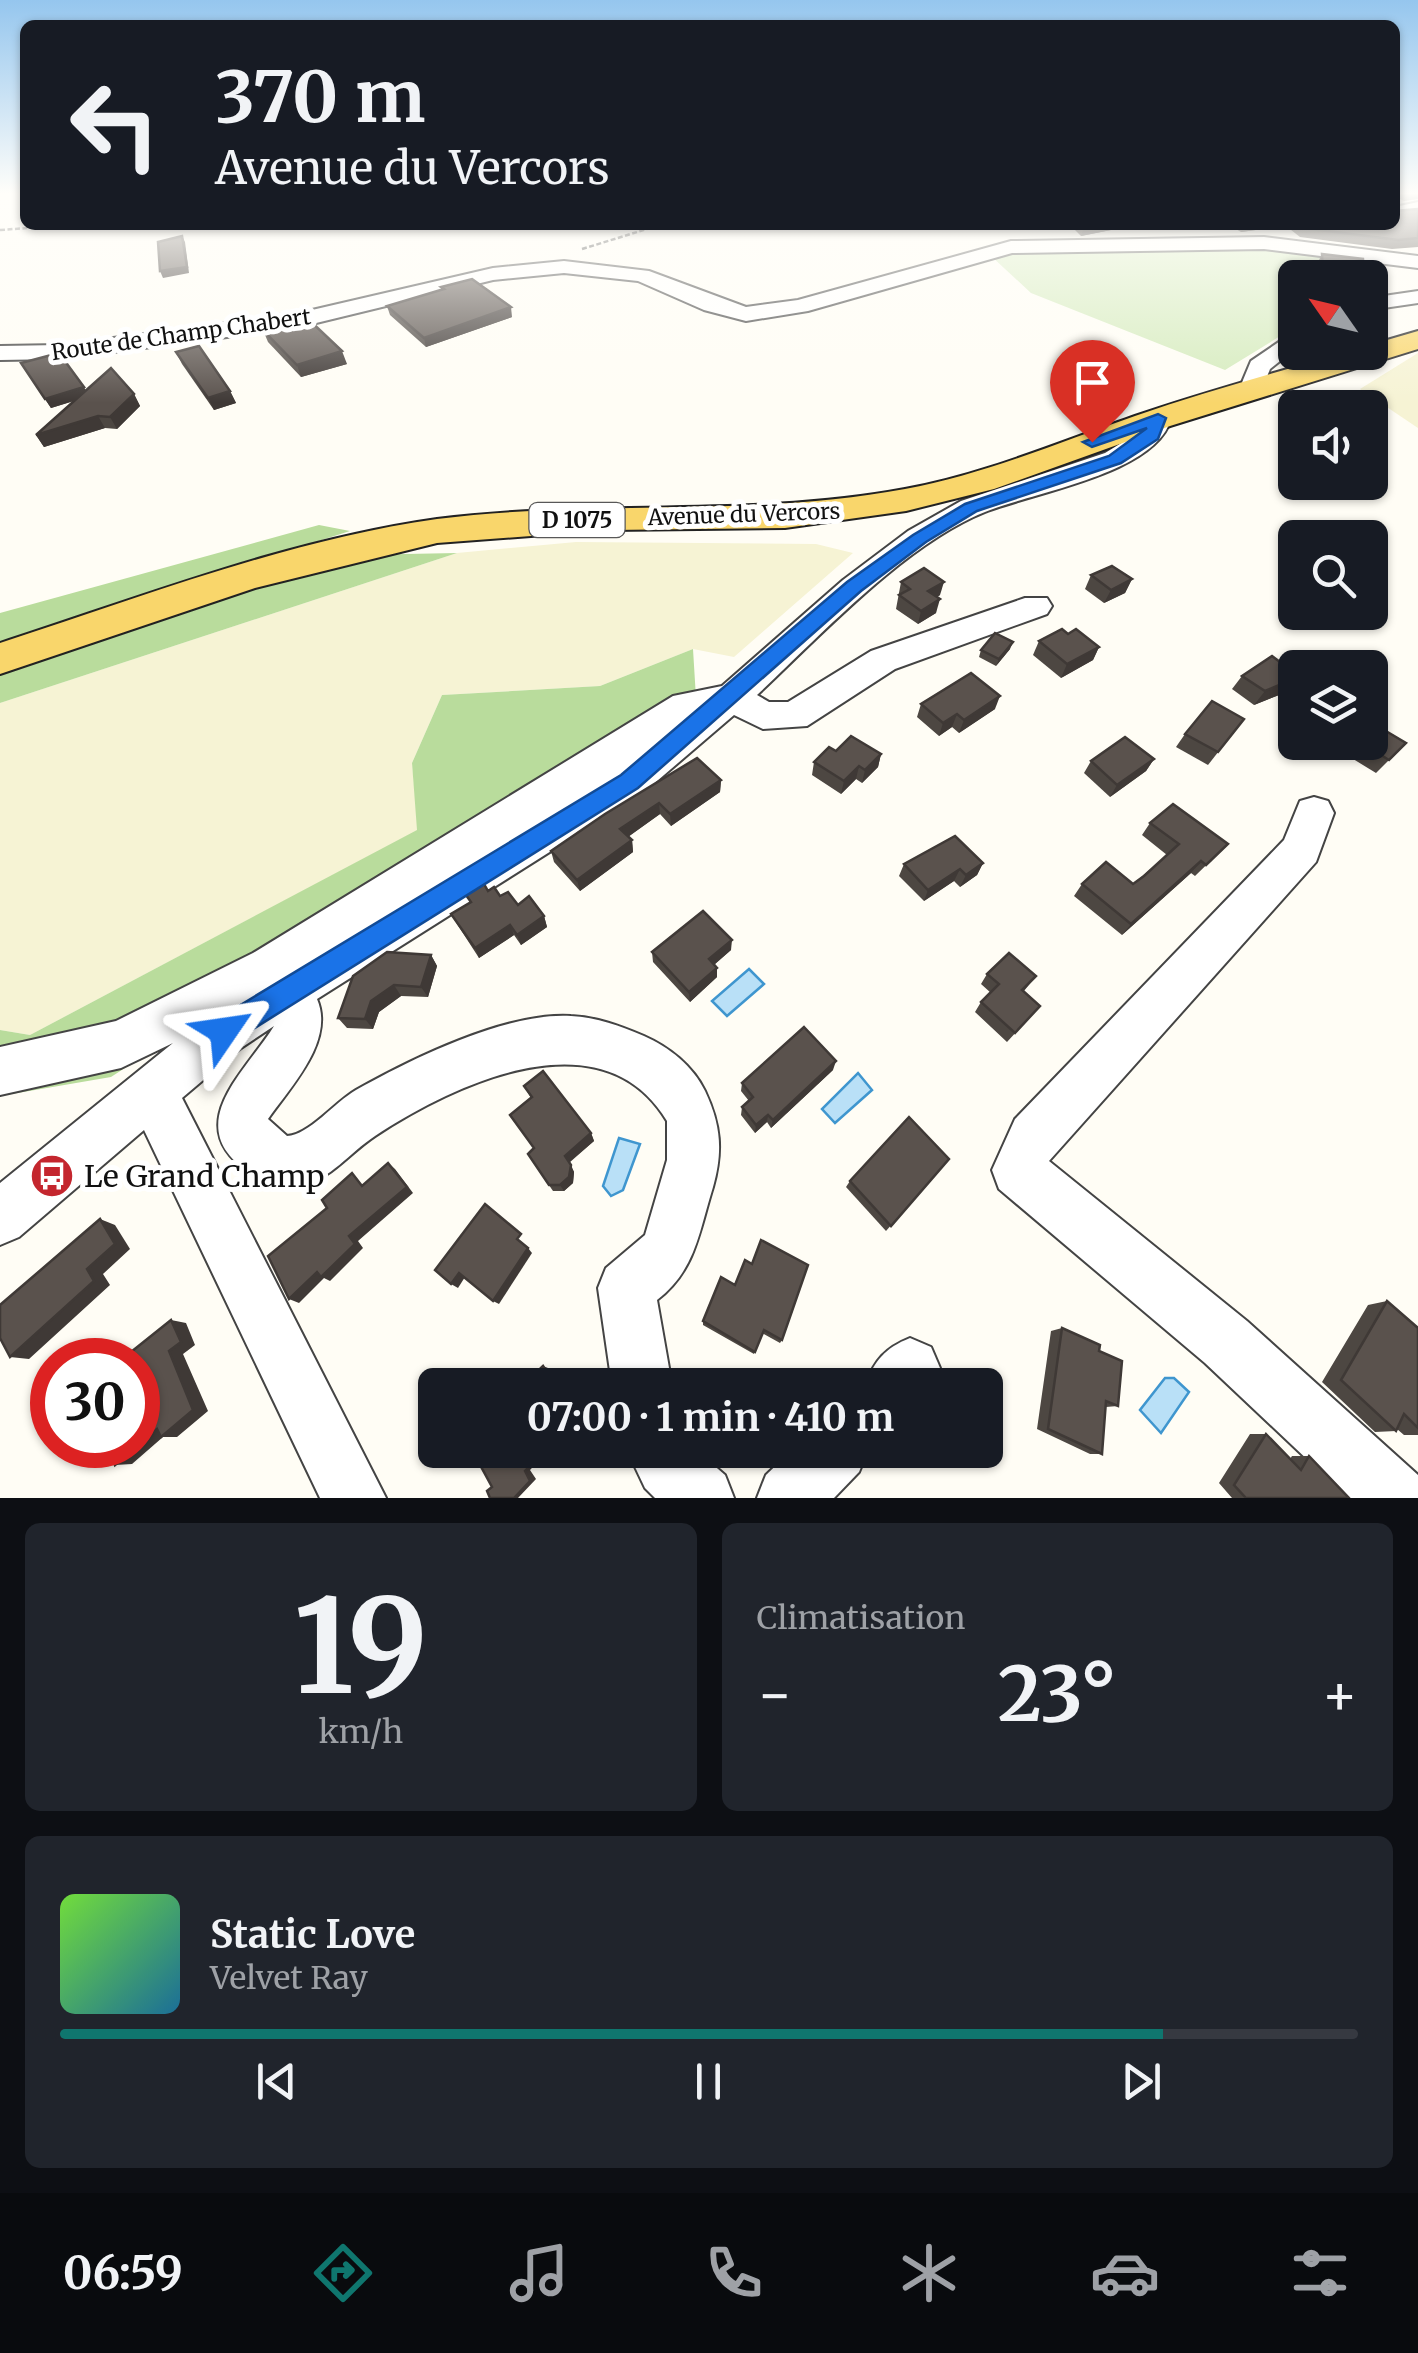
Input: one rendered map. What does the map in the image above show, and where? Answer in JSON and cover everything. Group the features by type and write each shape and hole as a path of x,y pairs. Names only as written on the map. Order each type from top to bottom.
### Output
{"main road":[{"name":"D 1075","path":"1254,379 1418,340"},
{"name":"Avenue du Vercors","path":"0,658 241,579 366,545 497,524 843,512 981,481 1254,379"}],"street":[{"name":"Route de Champ Chabert","path":"0,353 60,352 294,319 524,269 619,270 746,314 800,306 950,263"},
{"path":"1388,301 1418,297"},
{"path":"1254,379 1278,355"},
{"path":"0,1218 224,1031 630,782 854,587 919,538 971,507 1115,459 1153,436 1158,418"},
{"path":"0,1071 121,1044 269,968 686,705 732,697 763,715 794,716 883,660 1036,606"},
{"path":"1314,813 1301,850 1033,1136 1018,1170 1226,1342 1395,1498"},
{"path":"289,990 300,1018 296,1040 264,1077 242,1114 247,1138 271,1157 291,1163 312,1156 352,1121 390,1100 528,1044 563,1038 607,1045 648,1063 670,1085 688,1112 696,1140 666,1253 626,1288 639,1368"},
{"path":"151,1090 354,1498"},
{"path":"669,1468 702,1498"},
{"path":"788,1498 819,1468"}],"path":[{"path":"524,269 543,263"}],"shaded area":[{"path":"1418,353 1418,428 1388,408 1388,390 1360,389"},
{"path":"576,542 816,544 853,553 734,657 693,649 600,686 442,695 412,763 418,830 30,1035 0,1030 0,703 457,553"}],"green space":[{"path":"999,263 1278,263 1278,337 1225,370 1031,293"},
{"path":"319,525 350,531 0,642 0,613"},
{"path":"457,553 0,703 0,664 354,555"},
{"path":"693,649 696,698 111,1077 0,1096 0,1030 30,1035 417,830 412,763 442,695 600,686"}],"water":[{"path":"749,969 764,984 727,1016 712,1001"},
{"path":"858,1073 872,1090 835,1123 822,1109"},
{"path":"619,1138 640,1144 623,1190 611,1196 603,1186"},
{"path":"1165,1378 1174,1378 1189,1392 1161,1433 1140,1410"}],"building":[{"path":"159,263 186,263 187,267 160,271"},
{"path":"472,279 511,307 424,338 387,306 444,289 441,287"},
{"path":"306,317 342,351 297,365 263,330"},
{"path":"199,346 230,391 208,398 176,352"},
{"path":"59,353 84,387 45,399 21,363"},
{"path":"111,368 134,394 110,417 98,416 36,435"},
{"path":"1112,566 1132,579 1111,590 1091,575"},
{"path":"924,568 944,582 928,591 940,599 921,611 899,595 910,589 901,582"},
{"path":"1062,629 1068,634 1076,629 1099,647 1067,664 1039,641"},
{"path":"995,633 1013,642 999,659 981,650"},
{"path":"1272,656 1278,660 1278,686 1265,691 1242,676"},
{"path":"971,673 1000,696 964,720 957,714 943,723 921,704"},
{"path":"1212,701 1244,719 1218,752 1185,734"},
{"path":"1388,732 1406,743 1388,759"},
{"path":"851,736 881,754 865,770 859,766 844,781 814,762 829,747 836,751"},
{"path":"1125,737 1154,759 1117,785 1091,761"},
{"path":"697,758 721,780 670,814 659,803 620,829 632,840 577,880 551,851 605,814"},
{"path":"1173,804 1228,844 1206,865 1201,861 1131,924 1082,884 1106,862 1133,884 1144,876 1179,844 1150,823"},
{"path":"955,836 983,863 966,875 960,869 928,890 904,864"},
{"path":"484,884 488,891 494,887 500,896 508,892 518,905 529,896 544,916 517,935 510,925 475,948 451,914 471,902 466,895"},
{"path":"703,911 732,940 709,959 717,968 689,992 652,952"},
{"path":"387,952 431,955 421,987 394,985 371,1001 365,1019 338,1018 353,976"},
{"path":"1009,953 1036,976 1022,990 1040,1006 1015,1033 981,1002 999,984 987,974"},
{"path":"804,1027 836,1061 773,1120 768,1115 756,1125 742,1107 753,1097 742,1083"},
{"path":"543,1071 591,1133 565,1156 571,1165 569,1177 560,1185 549,1185 528,1154 534,1148 510,1115 532,1097 524,1086"},
{"path":"909,1117 949,1159 891,1226 850,1181"},
{"path":"388,1163 407,1187 349,1236 355,1244 321,1277 317,1272 289,1299 268,1256 327,1208 322,1200 352,1173 362,1186"},
{"path":"485,1204 521,1234 517,1239 528,1248 493,1301 459,1273 451,1284 435,1270"},
{"path":"100,1219 115,1244 87,1269 94,1281 10,1357 0,1338 0,1305"},
{"path":"761,1240 808,1265 782,1340 764,1330 755,1352 703,1321 721,1277 735,1285 745,1260 752,1264"},
{"path":"1387,1301 1418,1328 1418,1428 1404,1414 1396,1431 1341,1380"},
{"path":"171,1320 181,1342 169,1351 193,1410 161,1437 160,1338 148,1338"},
{"path":"1062,1328 1100,1345 1099,1351 1122,1361 1118,1406 1106,1401 1102,1454 1048,1429"},
{"path":"1266,1434 1301,1470 1309,1456 1349,1498 1246,1498 1234,1485"},
{"path":"482,1468 528,1468 525,1471 530,1481 514,1498 490,1498 487,1491 492,1487"}],"place":[{"name":"Le Grand Champ","path":"52,1176"}],"route":[{"path":"224,1031 630,782 854,587 919,538 971,507 1115,459 1153,436 1158,418 1092,442"}]}
